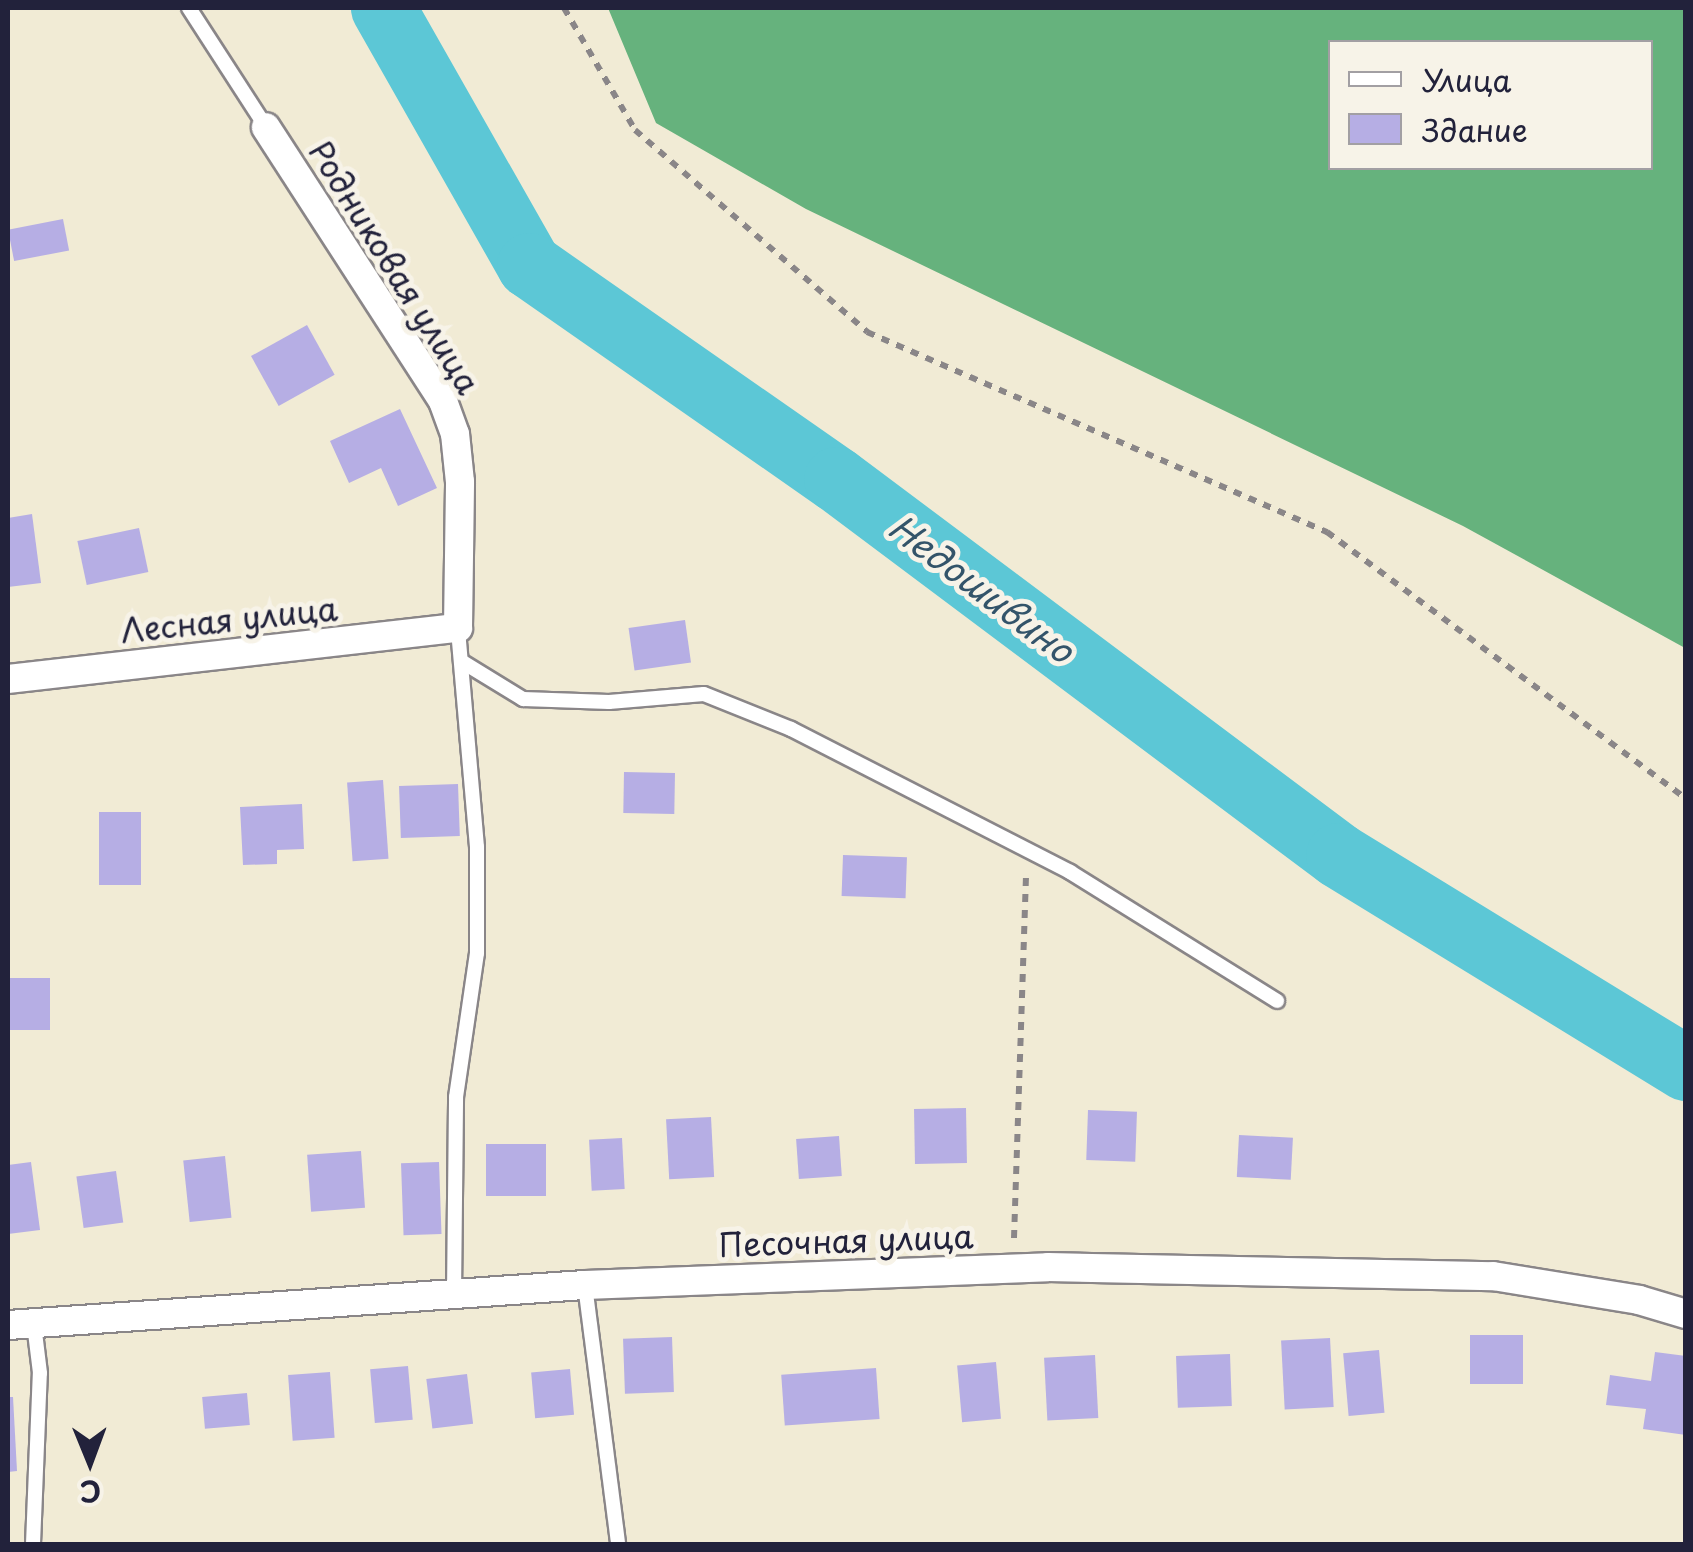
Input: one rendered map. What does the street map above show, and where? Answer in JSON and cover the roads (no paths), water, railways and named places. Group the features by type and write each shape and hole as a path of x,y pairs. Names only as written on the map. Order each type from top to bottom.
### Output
{"street":[{"name":"Родниковая улица","path":"266,126 449,418 460,482 458,628"},
{"name":"Лесная улица","path":"8,679 458,628"},
{"name":"Песочная улица","path":"21,1324 586,1285 1013,1268 1493,1276 1640,1300 1686,1314"}],"lane":[{"path":"189,8 266,126"},
{"path":"454,1294 456,1096 477,953 477,848 458,628"},
{"path":"461,661 523,699 609,702 704,694 791,729 1027,850 1277,1000"},
{"path":"586,1285 618,1544"},
{"path":"21,1324 40,1372 33,1544"}],"waterway":[{"name":"Недошивино","path":"383,8 529,265 836,479 1338,855 1686,1068"}]}
